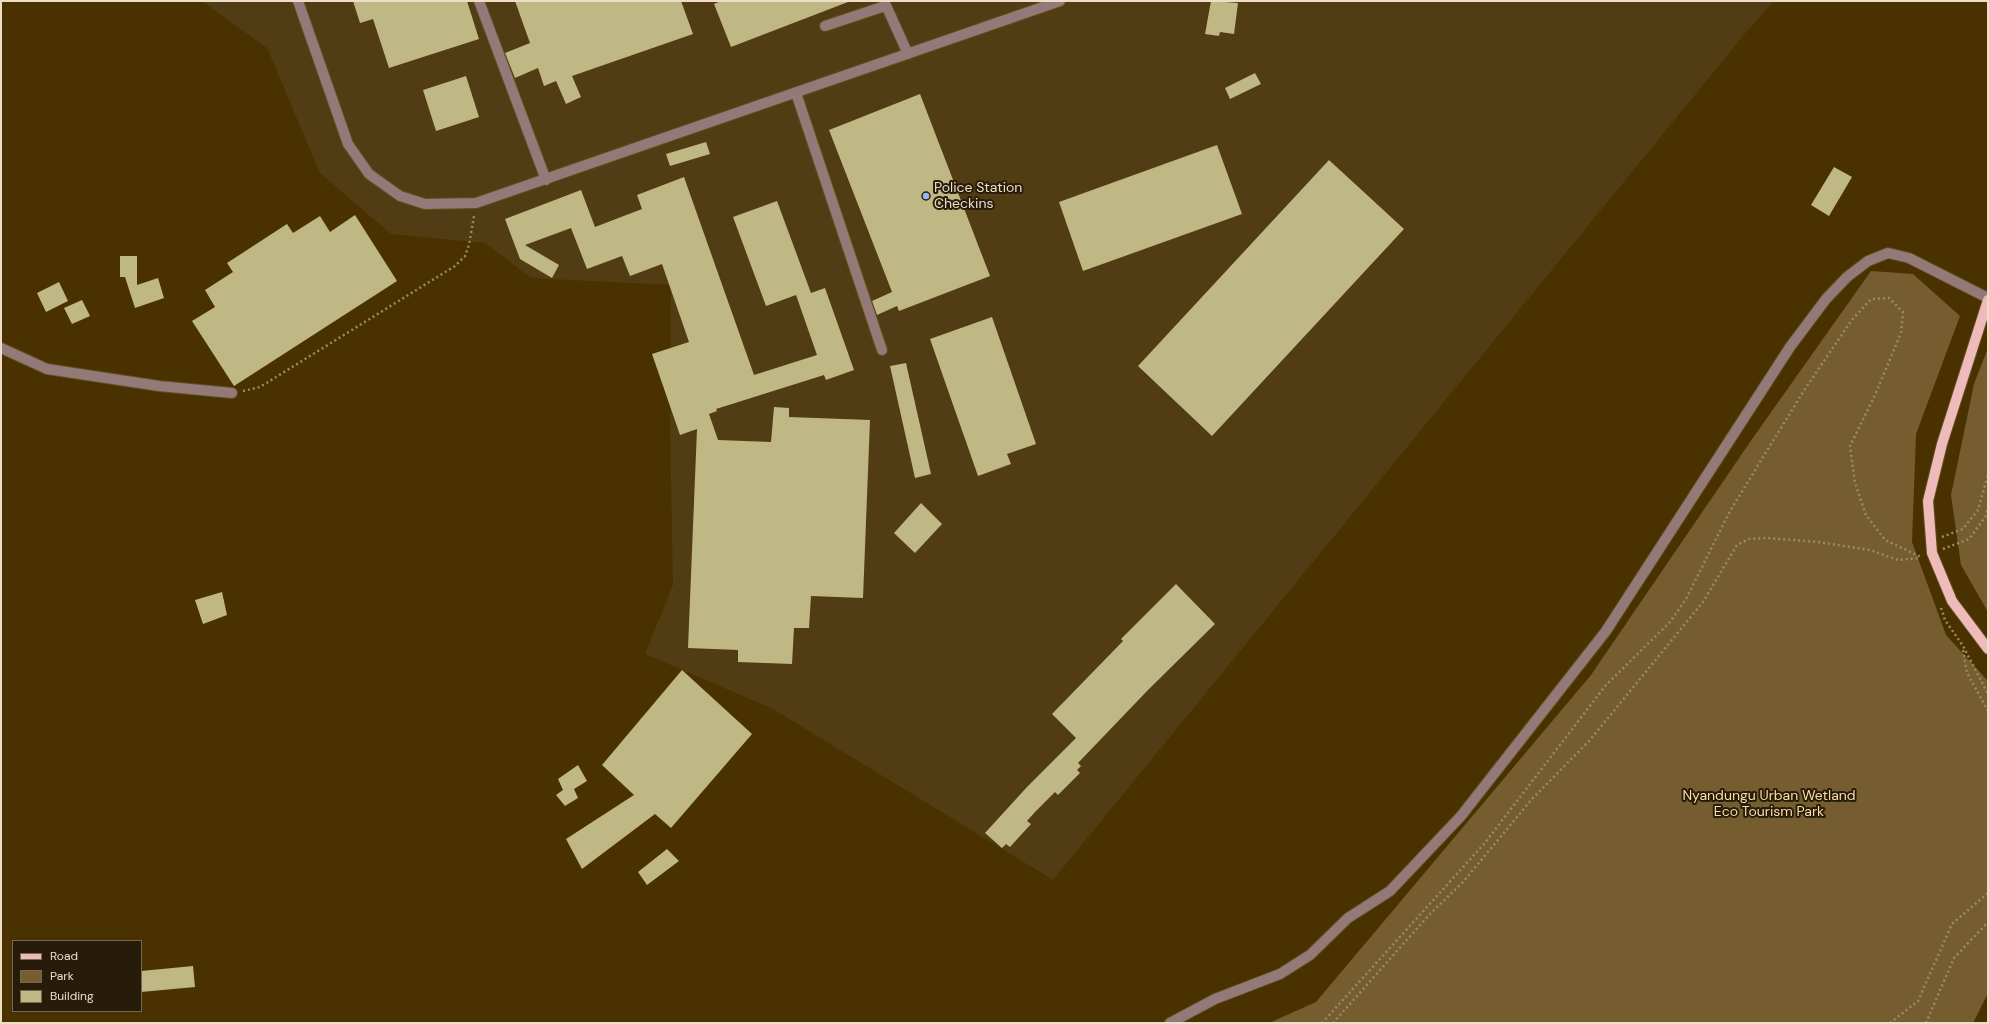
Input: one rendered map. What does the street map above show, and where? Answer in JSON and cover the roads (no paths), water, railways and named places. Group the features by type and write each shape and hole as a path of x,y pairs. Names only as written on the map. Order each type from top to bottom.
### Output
{"main road":[{"path":"1988,299 1942,444 1928,501 1932,553 1952,601 1988,649"}],"street":[{"path":"298,1 348,144 369,174 400,196 425,204 476,203 796,94 865,67 908,54 1054,2"},
{"path":"479,1 546,180"},
{"path":"825,26 884,4 908,54"},
{"path":"796,94 882,350"},
{"path":"1170,1023 1215,999 1280,974 1310,955 1348,918 1390,891 1461,816 1606,631 1790,347 1826,299 1847,277 1868,261 1888,253 1910,258 1988,299"},
{"path":"1,348 47,369 159,386 232,393"}],"place":[{"name":"Police Station Checkins","path":"926,196"}],"park label":[{"name":"Nyandungu Urban Wetland Eco Tourism Park","path":"1769,804"}]}
